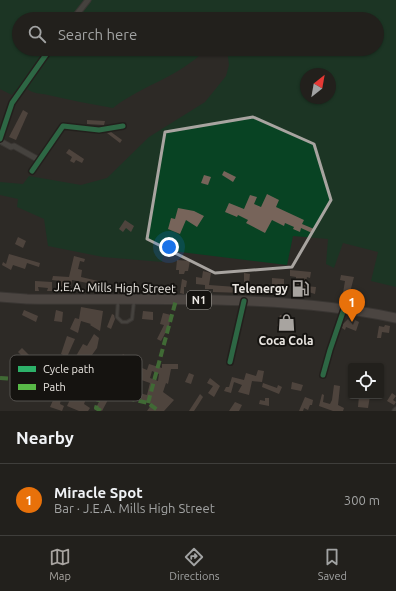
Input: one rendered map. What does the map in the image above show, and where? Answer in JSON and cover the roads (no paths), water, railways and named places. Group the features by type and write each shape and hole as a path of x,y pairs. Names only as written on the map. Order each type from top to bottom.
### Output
{"highway":[{"name":"J.E.A. Mills High Street","path":"0,297 244,301 302,304 344,309 396,318"}],"street":[{"path":"79,12 88,0"},
{"path":"39,160 14,146 11,147 0,140 12,103 45,56"},
{"path":"32,171 63,126 99,130 123,126"},
{"path":"230,362 244,301"},
{"path":"323,375 344,309"}],"lane":[{"path":"119,300 117,317 122,322 127,322 132,319 134,300"}],"place":[{"name":"Telenergy","path":"301,289"},
{"name":"Coca Cola","path":"286,322"},
{"name":"Miracle Spot","path":"352,322"}]}
